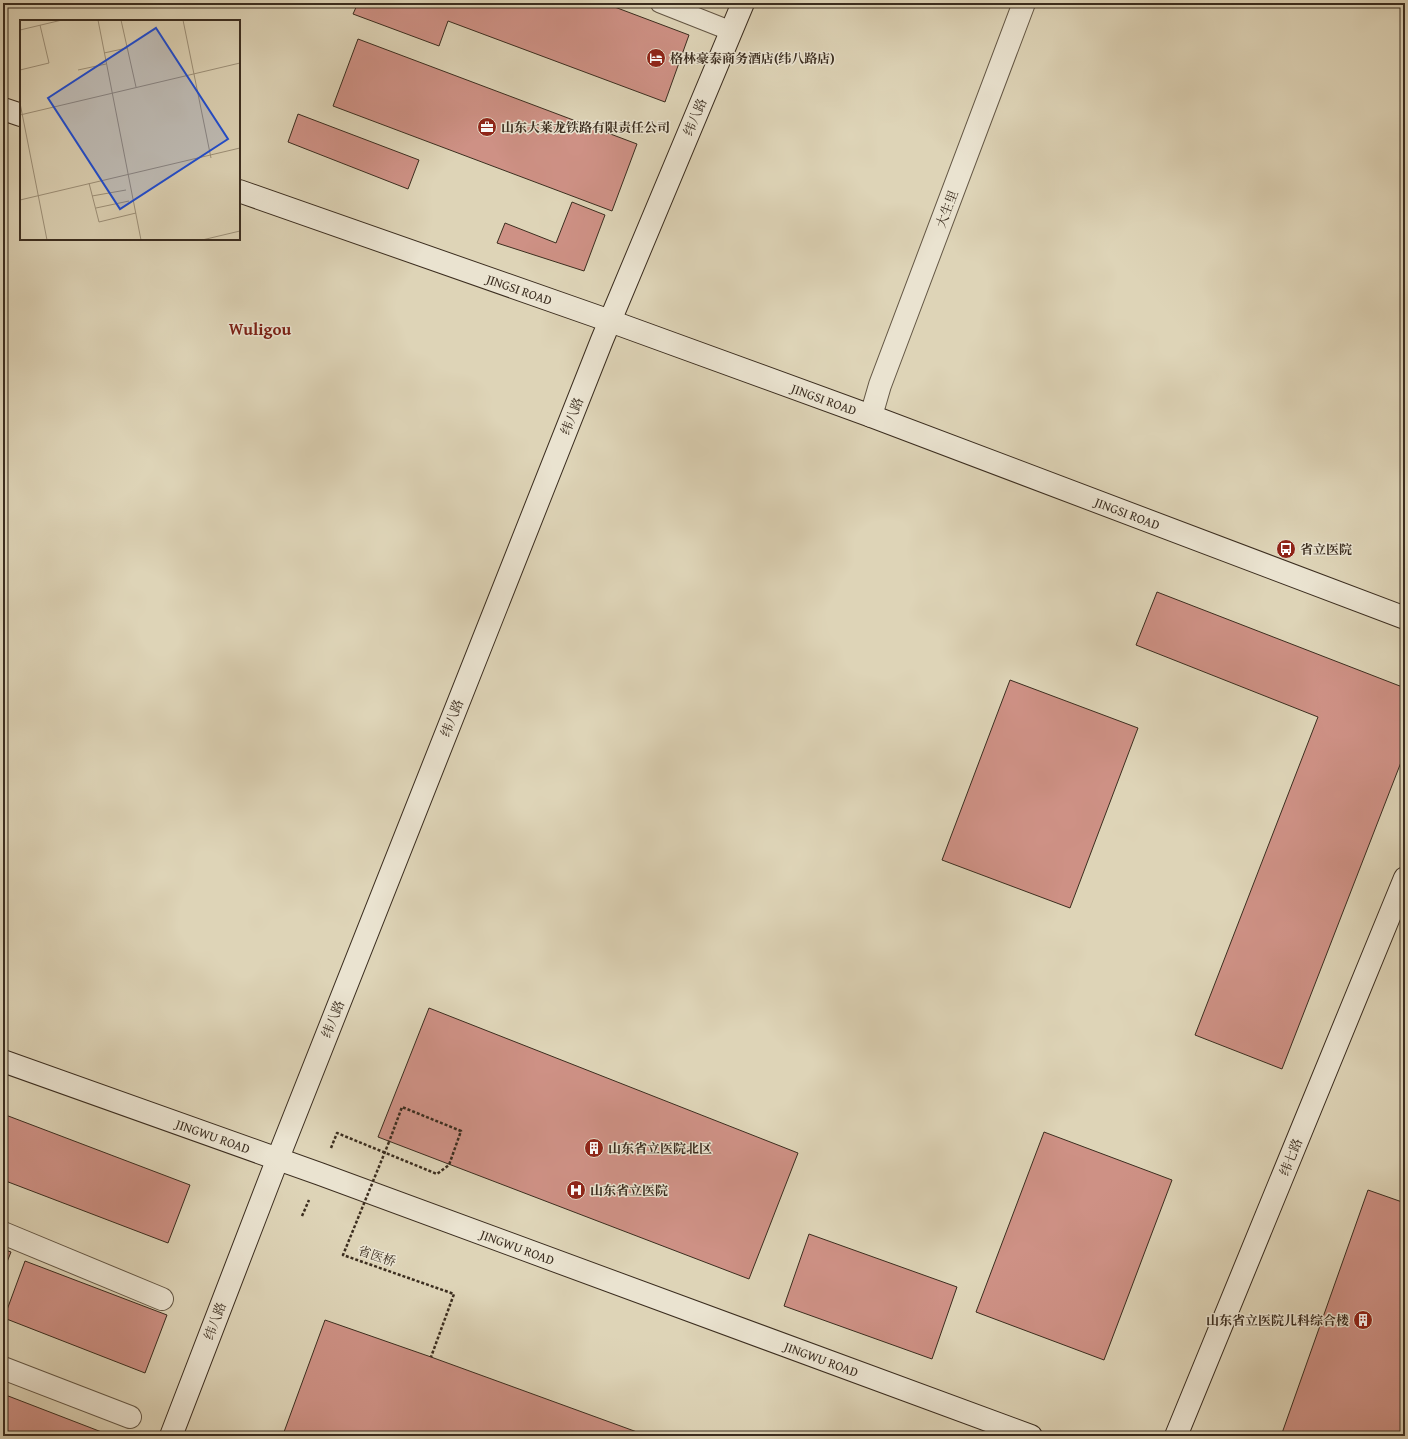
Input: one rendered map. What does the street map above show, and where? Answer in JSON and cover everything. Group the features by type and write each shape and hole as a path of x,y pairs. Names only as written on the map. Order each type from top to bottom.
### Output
{"street":[{"name":"纬八路","path":"171,1436 278,1158 610,320 743,3"},
{"name":"大生里","path":"870,416 1018,5"},
{"path":"3,109 20,115"},
{"name":"JINGSI ROAD","path":"240,191 610,320 870,416 1405,618"},
{"name":"纬七路","path":"1176,1436 1405,878"},
{"name":"JINGWU ROAD","path":"3,1061 278,1158 1031,1436"},
{"path":"3,1233 162,1299"},
{"path":"3,1368 130,1417"}],"lane":[{"path":"660,3 731,32"}],"path":[{"name":"省医桥","path":"431,1357 454,1294 343,1255 402,1107 460,1131 448,1164"}],"building":[{"path":"358,3 604,3 689,35 665,102 448,21 439,46 353,14"},
{"path":"358,39 637,144 612,211 333,106"},
{"path":"298,114 419,160 408,189 288,142"},
{"path":"572,202 605,215 584,271 497,243 505,223 556,243"},
{"path":"1157,592 1405,688 1405,752 1282,1069 1195,1035 1318,717 1136,645"},
{"path":"1010,680 1138,728 1070,908 942,860"},
{"name":"山东省立医院北区","path":"429,1008 798,1153 749,1279 378,1137"},
{"path":"3,1114 190,1185 168,1243 3,1180"},
{"path":"1044,1132 1172,1180 1104,1360 976,1312"},
{"name":"山东省立医院儿科综合楼","path":"1368,1190 1405,1203 1405,1436 1281,1436"},
{"path":"809,1234 957,1287 932,1359 784,1306"},
{"path":"3,1249 11,1252 3,1272"},
{"path":"25,1261 167,1315 145,1373 4,1318"},
{"path":"325,1320 648,1436 295,1436 284,1432"},
{"path":"3,1394 112,1436 3,1436"}],"place":[{"name":"格林豪泰商务酒店(纬八路店)","path":"656,58"},
{"name":"山东大莱龙铁路有限责任公司","path":"487,127"},
{"name":"省立医院","path":"1286,549"},
{"name":"山东省立医院北区","path":"594,1148"},
{"name":"山东省立医院","path":"576,1190"},
{"name":"山东省立医院儿科综合楼","path":"1363,1320"}],"district":[{"name":"Wuligou","path":"260,328"}]}
